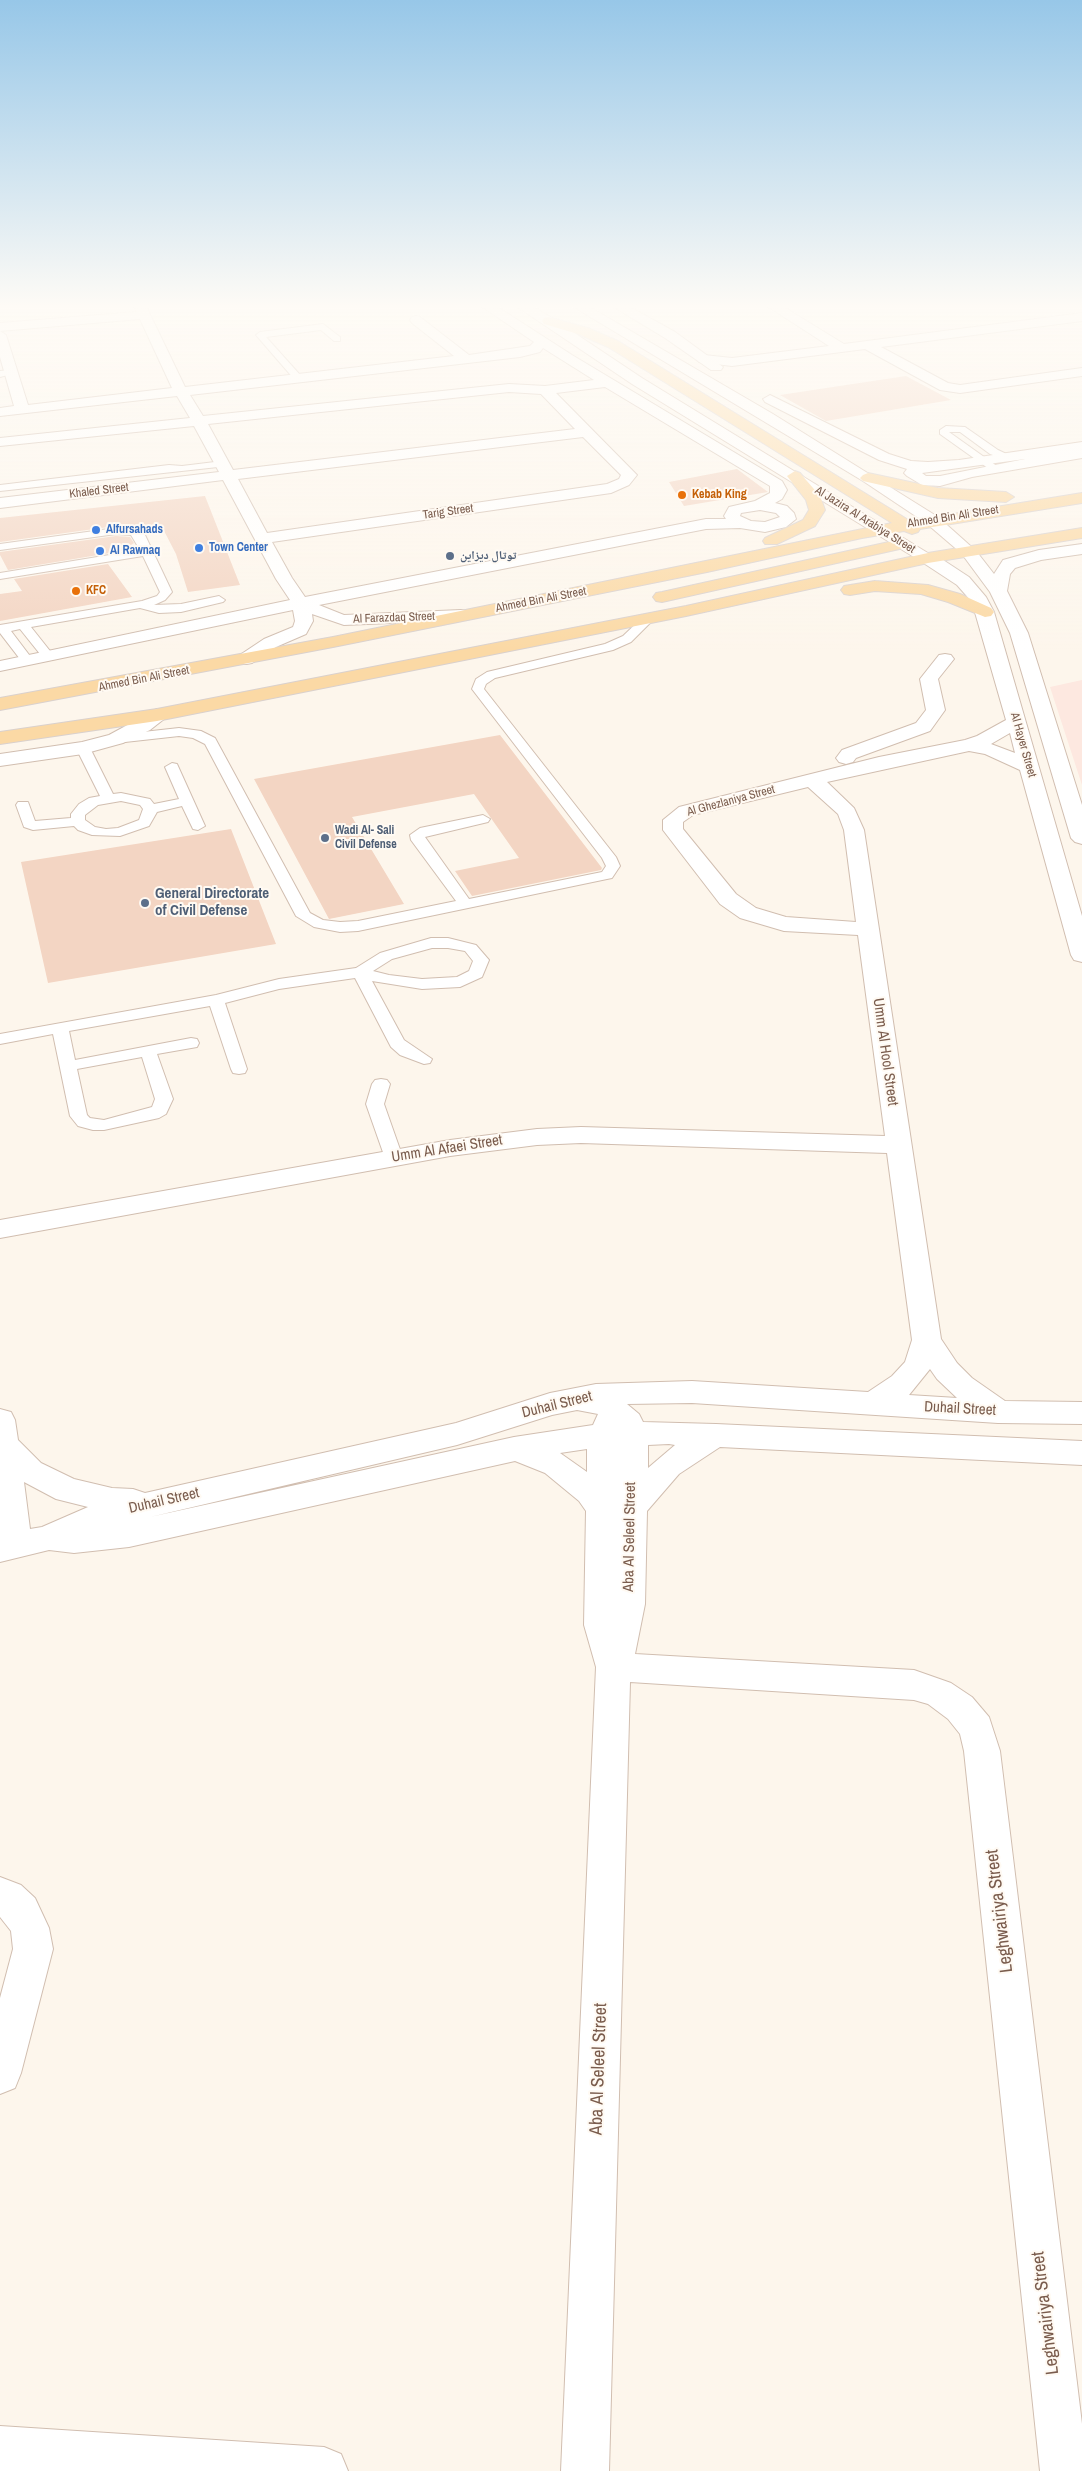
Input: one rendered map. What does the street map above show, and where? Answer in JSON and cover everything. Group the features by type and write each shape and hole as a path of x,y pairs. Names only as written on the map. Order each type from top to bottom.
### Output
{"main road":[{"path":"738,421 906,525 967,550"},
{"path":"707,567 809,524 817,510 814,499 795,476"},
{"path":"868,478 923,490 998,497 1082,491"},
{"name":"Ahmed Bin Ali Street","path":"0,704 246,659 932,520 1082,498"},
{"path":"644,601 902,544 938,539 997,523 1082,511"},
{"path":"932,520 935,524 934,531 938,539"},
{"path":"0,738 157,715 457,658 786,590 967,550 1082,533"},
{"path":"928,558 930,550 938,539"},
{"path":"786,590 828,592 875,586 922,589 954,598 985,612"},
{"path":"457,658 508,633 587,614"}],"street":[{"path":"0,442 196,421"},
{"name":"Al Farazdaq Street","path":"199,421 284,579 301,603 329,616 344,620 461,615"},
{"path":"575,421 585,432"},
{"path":"673,421 777,484 779,490 777,496 760,505"},
{"name":"Al Jazira Al Arabiya Street","path":"705,421 902,544 928,558"},
{"path":"775,421 932,520"},
{"path":"812,421 895,462 928,467 990,465 1082,454"},
{"name":"Khaled Street","path":"0,503 223,465 585,432"},
{"name":"Tarig Street","path":"262,539 611,488 624,482 630,475 585,432"},
{"path":"990,465 1010,458 1082,446"},
{"path":"0,666 301,603 736,518 756,527 773,526 788,519 788,516 781,509 760,505 741,507 736,518"},
{"path":"998,592 1002,574 1009,564 1039,555 1082,549"},
{"name":"Al Hayer Street","path":"967,550 998,592 1010,612 1027,656 1082,838"},
{"name":"Al Hayer Street","path":"928,558 964,581 980,600 985,612 1082,955"},
{"path":"246,659 270,643 300,630 304,621 301,603"},
{"path":"822,777 849,754 923,727 936,710 929,679 945,660"},
{"path":"0,760 83,748 116,739 144,726 157,715"},
{"name":"Al Ghezlaniya Street","path":"868,930 784,924 748,913 728,899 672,830 673,820 686,811 822,777 969,745 984,740 1016,722"},
{"name":"Al Ghezlaniya Street","path":"969,745 991,750 1029,767"},
{"name":"Umm Al Hool Street","path":"822,777 851,821 928,1340 947,1372 961,1386 998,1412"},
{"name":"Umm Al Afaei Street","path":"0,1229 492,1141 581,1135 899,1145"},
{"name":"Umm Al Hool Street","path":"870,1405 903,1384 915,1370 923,1356 928,1340"},
{"path":"578,1399 593,1400 618,1426 629,1400 644,1392"},
{"name":"Duhail Street","path":"8,1547 48,1538 95,1517 457,1434 550,1404 578,1399 644,1392 692,1392 998,1412 1082,1413"},
{"name":"Duhail Street","path":"48,1538 74,1540 129,1534 562,1440 618,1426 716,1435 1082,1452"},
{"name":"Aba Al Seleel Street","path":"585,2471 613,1667 601,1625 616,1508 618,1426"},
{"path":"2,1432 30,1470 67,1490 112,1500 157,1503"},
{"path":"2,1432 8,1547"},
{"path":"514,1449 556,1465 590,1492 616,1508 691,1449 716,1435"},
{"name":"Leghwairiya Street","path":"613,1667 914,1685 939,1693 960,1708 976,1728 982,1751 1064,2471"},
{"path":"0,1895 7,1898 21,1911 30,1928 33,1949 0,2073"},
{"path":"0,2450 324,2471"}],"lane":[{"path":"990,465 943,432 946,429 962,429 994,452 1010,458"},
{"path":"0,488 168,468 189,469 223,465"},
{"path":"0,547 123,530 137,533 166,592 161,598 141,605 2,629 27,660"},
{"path":"0,576 147,552"},
{"path":"141,605 175,609 219,600"},
{"path":"116,739 179,732 196,734 210,741 304,916 319,924 340,927 358,926 606,875 613,866 609,858 478,689 480,682 491,675 610,648 627,639 648,619"},
{"path":"24,625 48,656"},
{"path":"83,748 108,798"},
{"path":"172,767 198,826"},
{"path":"108,798 134,798 144,802 150,809 149,816 144,822 120,832 92,831 83,827 78,821 78,814 84,807 108,798"},
{"path":"150,809 187,801"},
{"path":"24,805 29,824 33,826 78,821"},
{"path":"465,904 418,840 417,835 425,831 483,819"},
{"path":"0,1039 216,1000 279,984 360,972 386,956 431,943 448,943 470,948 481,960 476,974 460,982 440,985 388,980 360,972"},
{"path":"360,972 397,1043 406,1051 424,1059"},
{"path":"216,1000 239,1069"},
{"path":"60,1027 79,1116 84,1122 104,1125 153,1114 164,1105 164,1099 148,1051"},
{"path":"68,1066 191,1043"},
{"path":"381,1084 376,1093 375,1104 394,1158"}],"shaded area":[{"path":"1082,680 1082,785 1050,687"}],"building":[{"path":"737,469 768,492 684,506 669,482"},
{"name":"Town Center","path":"205,496 240,585 188,592 176,554 161,525 147,535 138,528 116,526 0,542 0,518"},
{"path":"116,536 130,537 134,543 122,551 8,570 0,555 0,552"},
{"path":"108,564 132,597 0,621 0,594 22,591 14,579"},
{"name":"Wadi Al- Sali Civil Defense","path":"500,735 602,868 601,870 472,896 455,871 519,858 474,794 352,817 404,904 329,919 254,779"},
{"name":"General Directorate of Civil Defense","path":"231,829 276,944 48,983 21,862"}],"place":[{"name":"Kebab King","path":"682,495"},
{"name":"Alfursahads","path":"96,530"},
{"name":"Town Center","path":"199,548"},
{"name":"Al Rawnaq","path":"100,551"},
{"name":"توتال ديزاين","path":"450,556"},
{"name":"KFC","path":"76,591"},
{"name":"Wadi Al- Sali Civil Defense","path":"325,838"},
{"name":"General Directorate of Civil Defense","path":"145,903"}]}
